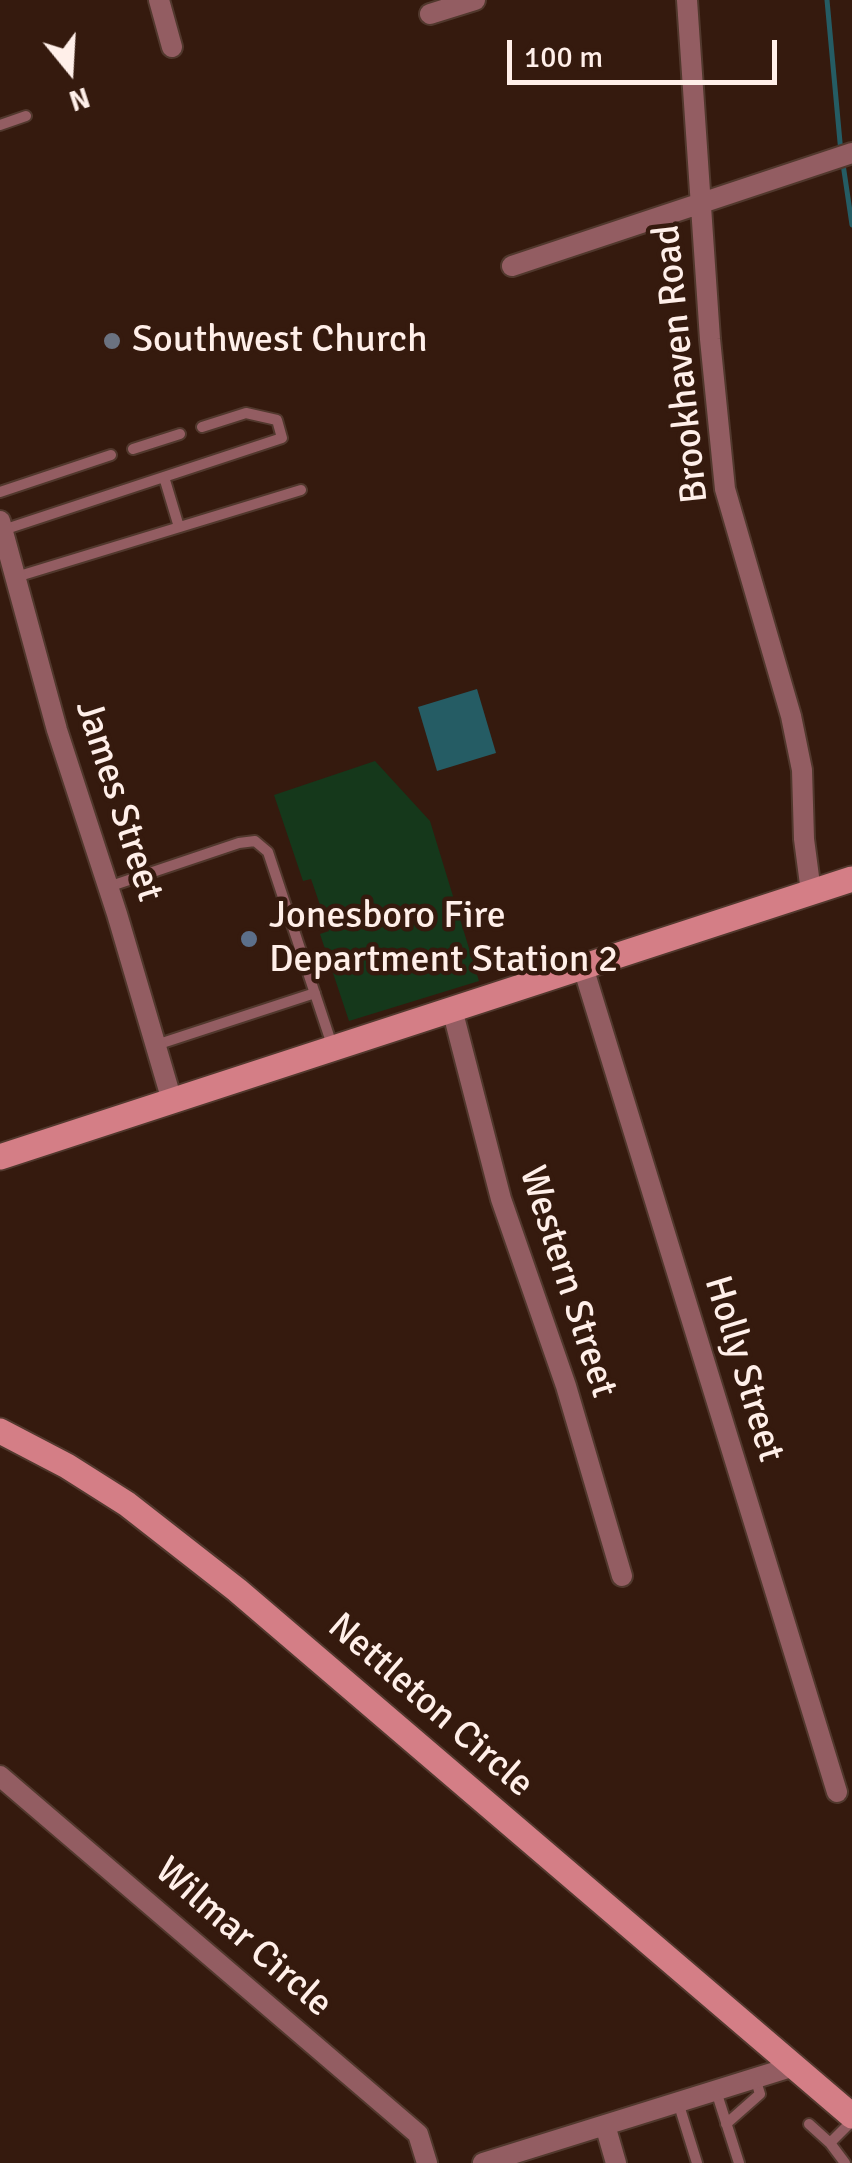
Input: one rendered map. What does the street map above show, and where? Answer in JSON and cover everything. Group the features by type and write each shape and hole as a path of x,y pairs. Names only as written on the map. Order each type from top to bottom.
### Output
{"main road":[{"path":"0,1157 852,879"},
{"name":"Nettleton Circle","path":"0,1431 67,1466 127,1504 237,1590 852,2118"}],"street":[{"path":"159,0 172,48"},
{"path":"430,14 474,0"},
{"name":"Brookhaven Road","path":"687,0 713,374 725,489 791,716 802,770 810,892"},
{"path":"512,266 852,153"},
{"name":"James Street","path":"1,526 57,730 172,1101"},
{"name":"Holly Street","path":"583,966 837,1792"},
{"name":"Western Street","path":"452,1009 501,1199 566,1386 622,1576"},
{"name":"Wilmar Circle","path":"0,1776 418,2134 427,2163"},
{"path":"482,2163 791,2067"},
{"path":"604,2125 616,2163"}],"lane":[{"path":"0,125 26,116"},
{"path":"1,526 282,438 277,420 246,413 202,427"},
{"path":"132,449 180,434"},
{"path":"0,492 111,456"},
{"path":"164,477 179,528"},
{"path":"15,578 301,490"},
{"path":"108,886 255,841 268,852 333,1048"},
{"path":"156,1045 315,994"},
{"path":"726,2124 760,2094 755,2078"},
{"path":"716,2090 739,2163"},
{"path":"678,2102 697,2163"},
{"path":"830,2142 852,2118"},
{"path":"809,2124 830,2142 845,2163"}],"green space":[{"path":"375,761 430,821 479,981 349,1021 320,934 329,931 311,879 303,881 274,795"}],"water":[{"path":"477,689 496,753 437,771 418,707"}],"waterway":[{"path":"827,0 841,153"},
{"path":"843,164 852,225"}],"place":[{"name":"Southwest Church","path":"112,341"},
{"name":"Jonesboro Fire Department Station 2","path":"249,939"}]}
